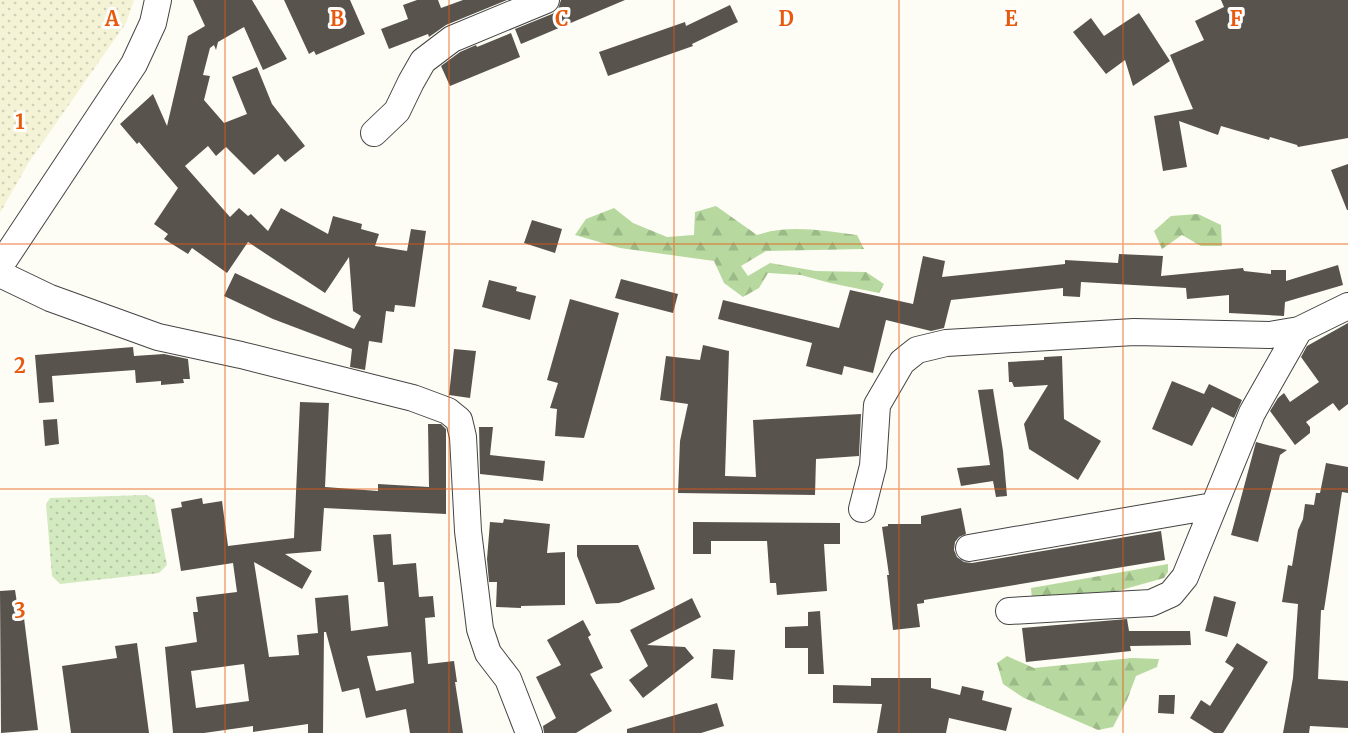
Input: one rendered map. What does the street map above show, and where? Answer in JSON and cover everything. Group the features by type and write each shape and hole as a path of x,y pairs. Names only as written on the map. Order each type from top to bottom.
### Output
{"street":[{"path":"0,266 134,64 153,22 158,0"},
{"path":"374,133 397,111 423,61 452,39 546,0"},
{"path":"0,274 50,298 158,337 414,398 448,411 459,420 463,436 468,531 480,629 488,652 508,679 529,733"},
{"path":"862,509 873,466 877,405 902,362 917,350 946,343 1134,332 1270,335 1299,330 1348,306"},
{"path":"1010,611 1151,603 1172,594 1185,577 1252,413 1299,330"},
{"path":"969,548 1213,506"}],"green space":[{"path":"0,0 134,0 126,23 29,162 0,213"},
{"path":"716,206 757,235 781,230 819,230 857,235 864,249 766,251 741,266 748,276 770,263 816,271 866,272 884,284 879,293 801,275 768,273 759,288 743,297 724,283 714,261 620,248 575,235 586,219 614,208 633,223 667,237 694,235 695,212"},
{"path":"1198,214 1221,225 1222,246 1201,246 1182,235 1162,249 1154,231 1171,216"},
{"path":"146,495 154,499 167,565 159,573 60,584 52,576 46,504 50,498"},
{"path":"1168,564 1168,572 1164,578 1096,597 1032,601 1031,588"},
{"path":"1007,656 1034,668 1132,658 1159,659 1157,667 1136,676 1113,727 1098,730 1024,698 1003,684 997,663"}],"building":[{"path":"193,0 252,0 287,59 263,70 244,27 218,42 216,50 214,45 210,48 203,75 210,76 204,100 224,123 247,114 232,77 257,67 272,104 305,146 285,162 278,154 254,175 226,147 216,156 208,146 185,166 230,217 239,208 248,216 251,214 268,231 281,208 328,234 333,216 362,224 361,229 379,234 375,246 407,251 411,229 426,231 415,307 395,305 394,312 386,311 382,343 369,341 365,370 350,367 352,349 273,319 224,296 235,273 354,329 361,316 353,311 349,257 325,293 248,242 227,273 192,248 188,254 164,239 168,234 154,224 178,188 139,142 137,144 120,124 153,94 167,126 188,36 205,26"},
{"path":"284,0 350,0 365,34 316,55 314,51 309,54"},
{"path":"417,0 438,0 441,8 463,0 507,0 446,25 429,37 428,34 389,49 381,29 408,19 403,5"},
{"path":"561,0 625,0 521,44 515,29 552,14 558,9"},
{"path":"1221,0 1348,0 1348,138 1298,147 1270,137 1269,140 1221,126 1218,135 1179,121 1187,167 1163,171 1154,116 1193,109 1170,55 1204,40 1195,21 1224,7"},
{"path":"730,5 738,22 692,44 693,46 608,76 599,52 685,22 686,26"},
{"path":"1139,13 1170,61 1133,86 1125,60 1106,74 1073,32 1091,18 1104,36"},
{"path":"511,33 520,57 450,86 441,66 460,52"},
{"path":"1348,164 1348,210 1347,210 1331,170"},
{"path":"532,220 562,229 555,253 524,243"},
{"path":"1119,254 1163,256 1161,276 1243,268 1244,271 1271,274 1271,270 1286,270 1286,281 1338,265 1343,285 1285,302 1284,316 1229,313 1229,295 1187,299 1186,288 1081,282 1080,297 1063,296 1063,288 951,300 944,328 931,331 886,320 873,373 844,366 842,375 806,366 812,343 718,319 723,300 839,328 850,290 913,304 923,256 945,261 942,277 1065,264 1065,260 1118,263"},
{"path":"621,279 678,294 673,313 615,298"},
{"path":"489,280 517,287 516,291 536,296 530,320 482,307"},
{"path":"570,299 619,313 584,438 555,436 557,409 550,408 558,383 547,380"},
{"path":"1348,323 1348,404 1339,411 1333,403 1306,422 1310,427 1310,433 1295,445 1270,411 1284,393 1290,402 1319,382 1301,357 1307,346"},
{"path":"703,345 729,351 725,476 756,477 753,420 861,414 859,456 816,459 815,495 678,493 680,441 688,404 660,400 666,356 700,360"},
{"path":"133,347 134,356 164,354 188,359 190,379 183,379 184,383 161,385 161,381 136,383 135,370 52,376 54,402 39,403 35,355"},
{"path":"454,349 476,351 470,398 449,395"},
{"path":"1062,356 1064,419 1101,441 1078,480 1029,449 1024,424 1048,385 1014,387 1012,382 1009,382 1008,362 1044,360 1044,357"},
{"path":"1172,381 1204,394 1209,384 1242,400 1234,418 1212,407 1192,446 1152,429"},
{"path":"993,389 1003,451 1007,496 996,497 993,481 961,486 957,468 990,465 978,390"},
{"path":"300,402 329,403 325,487 378,491 378,484 429,487 428,424 441,424 446,429 446,514 324,508 321,551 285,554 312,571 302,589 254,562 269,657 299,655 297,635 318,633 315,598 348,595 351,631 388,626 384,582 378,582 373,535 391,534 393,565 416,563 419,597 433,596 435,617 425,618 428,664 454,661 463,733 410,733 406,709 366,718 359,688 342,692 326,632 324,632 323,733 308,733 308,724 253,732 253,726 204,733 173,733 165,647 197,642 193,612 198,612 196,597 237,592 233,563 181,571 171,509 182,507 181,502 202,498 203,504 222,501 228,546 294,538","holes":["411,652 414,683 376,691 367,656","244,664 249,701 196,708 191,671"]},
{"path":"57,419 59,444 45,446 43,420"},
{"path":"479,427 493,427 490,455 545,461 543,481 480,474"},
{"path":"1256,442 1287,450 1280,455 1258,542 1231,535"},
{"path":"1326,463 1348,467 1348,493 1342,492 1324,610 1321,610 1318,679 1348,681 1348,728 1310,726 1309,733 1283,733 1293,678 1298,604 1282,602 1288,565 1292,566 1305,504 1314,505 1316,493 1320,493"},
{"path":"961,508 966,534 955,542 954,550 957,557 964,562 972,563 1161,531 1165,560 924,600 924,603 917,604 920,627 893,630 887,575 889,575 882,527 888,524 921,524 921,516"},
{"path":"504,519 550,524 547,553 565,552 565,605 496,607 497,582 489,582 487,559 490,522 503,523"},
{"path":"693,522 840,523 840,544 824,544 827,591 777,595 776,583 770,583 767,541 711,541 711,554 693,554"},
{"path":"577,545 638,545 655,589 619,603 596,604 577,556"},
{"path":"15,590 17,603 22,602 38,730 1,733 0,591"},
{"path":"1214,596 1236,602 1227,637 1205,631"},
{"path":"692,598 701,617 647,645 685,647 694,658 643,698 629,680 648,666 630,630"},
{"path":"820,611 824,674 808,674 808,648 785,648 785,627 808,626 808,612"},
{"path":"1127,619 1129,631 1190,631 1191,645 1130,646 1131,651 1026,662 1022,628"},
{"path":"583,620 591,635 588,637 603,668 590,674 612,711 576,733 544,733 543,726 556,718 536,677 561,665 547,640"},
{"path":"137,643 149,733 71,733 62,666 117,658 115,646"},
{"path":"1237,643 1268,662 1223,733 1214,733 1190,718 1201,700 1210,706 1234,668 1225,662"},
{"path":"713,649 735,650 733,680 711,678"},
{"path":"871,678 931,678 931,688 960,695 962,686 984,691 982,700 1012,708 1006,731 949,718 946,733 877,733 882,704 833,703 833,685 871,686"},
{"path":"1159,695 1175,695 1174,714 1158,713"},
{"path":"717,703 724,726 701,733 627,733 627,729"}]}
